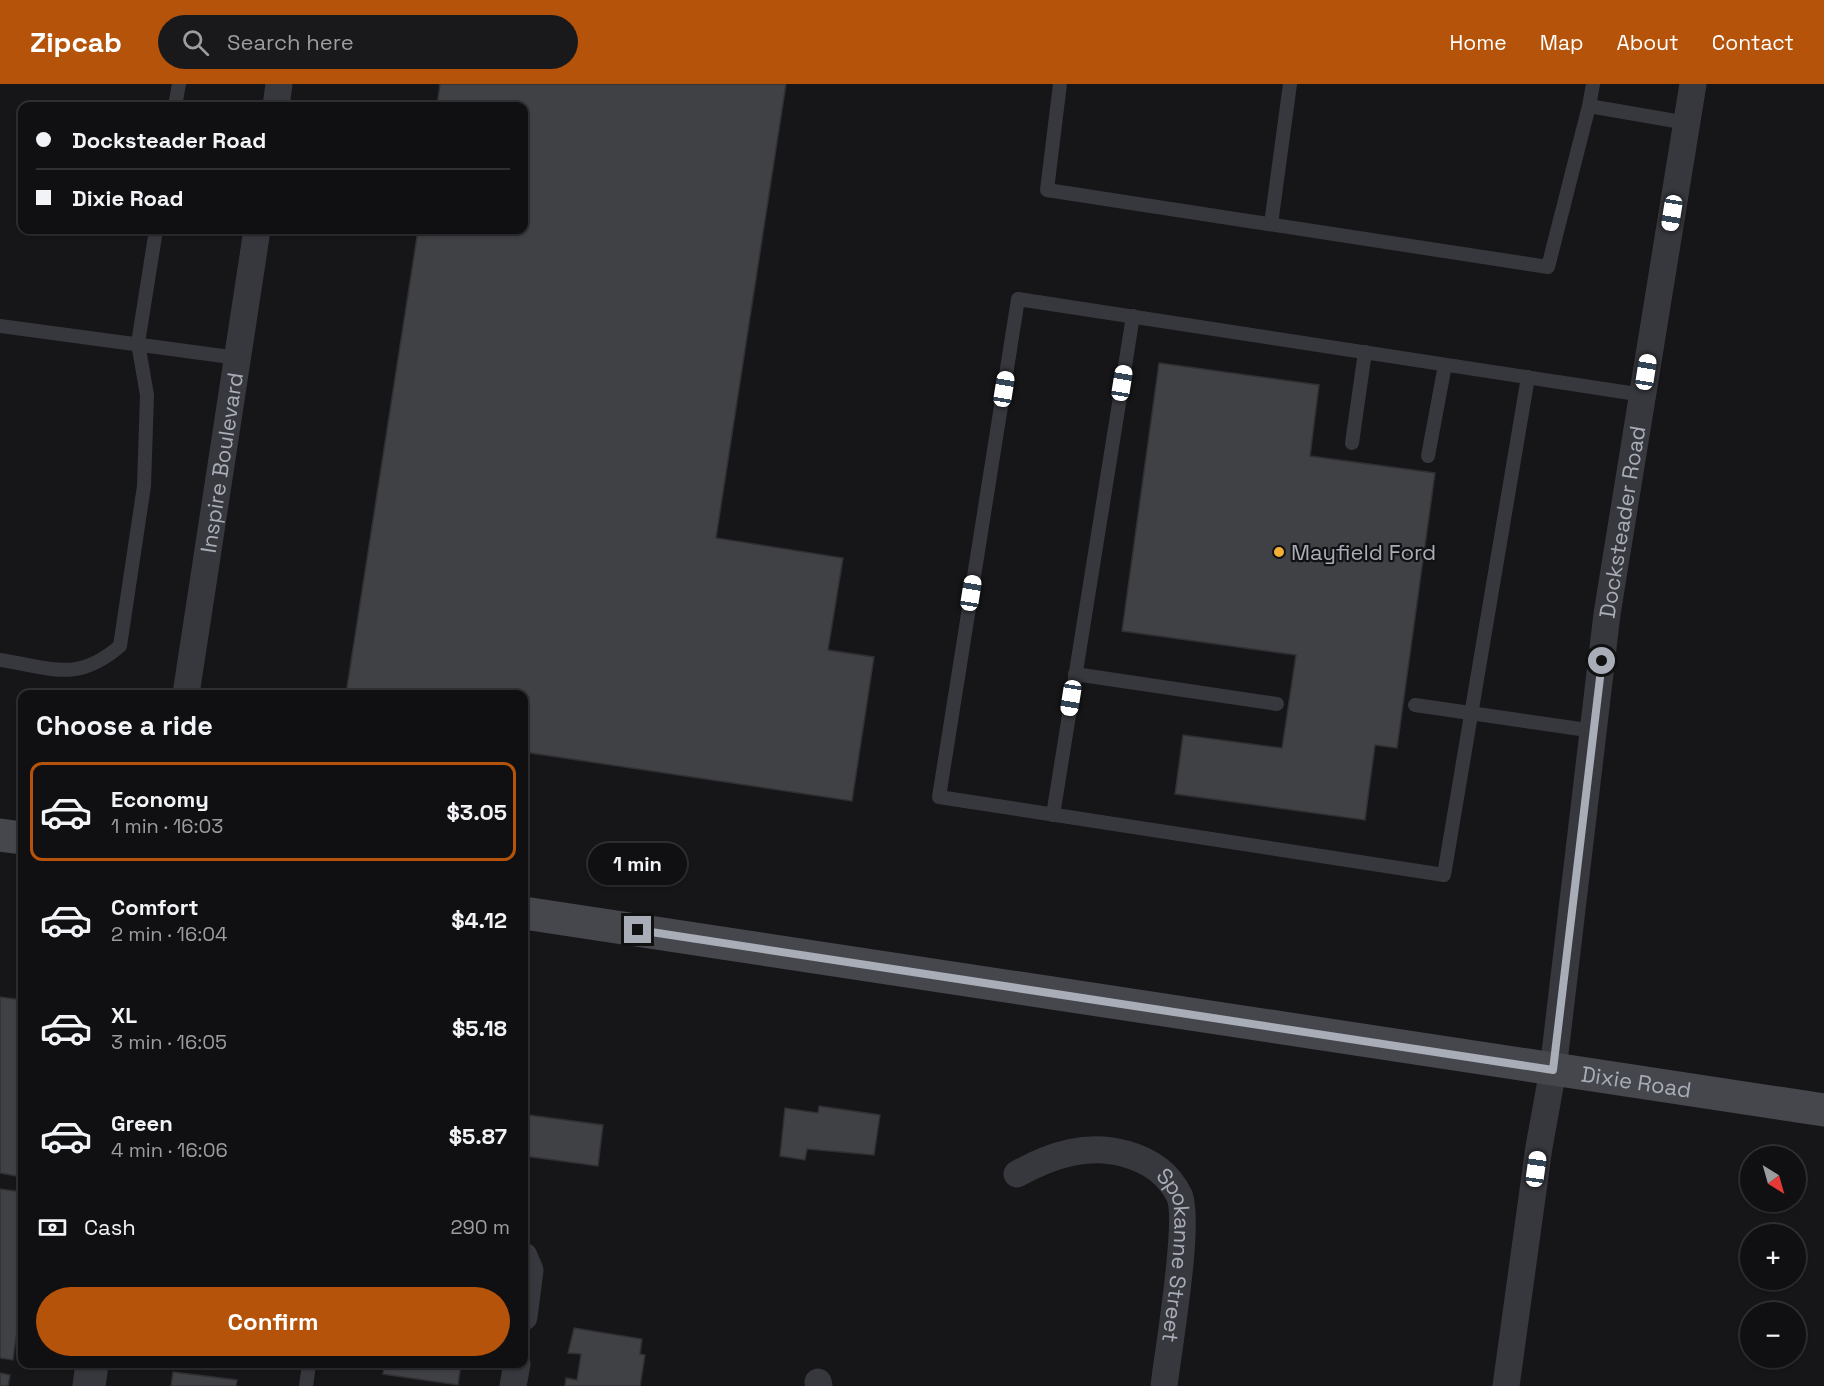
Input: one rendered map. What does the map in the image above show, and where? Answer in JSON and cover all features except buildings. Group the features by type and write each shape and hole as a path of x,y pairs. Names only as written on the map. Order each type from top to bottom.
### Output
{"main road":[{"path":"0,835 18,837"},
{"name":"Dixie Road","path":"528,914 1824,1110"}],"street":[{"path":"277,102 279,84"},
{"name":"Docksteader Road","path":"1506,1386 1539,1147 1553,1070 1607,614 1693,84"},
{"name":"Inspire Boulevard","path":"187,690 256,234"},
{"name":"Spokanne Street","path":"1017,1174 1062,1152 1113,1150 1149,1162 1180,1196 1184,1224 1164,1386"},
{"path":"528,1265 530,1270 528,1286"},
{"path":"89,1386 91,1368"},
{"path":"513,1386 516,1368"}],"lane":[{"path":"176,102 179,84"},
{"path":"1060,84 1047,190 1548,267 1593,84"},
{"path":"1272,224 1290,84"},
{"path":"1589,106 1687,123"},
{"path":"0,660 74,671 101,662 120,646 144,486 147,395 138,343 155,234"},
{"path":"1528,377 1444,875 939,797 1018,299 1133,316 1445,365 1528,377 1643,395"},
{"path":"1053,815 1133,316"},
{"path":"0,326 237,357"},
{"path":"1352,443 1365,352"},
{"path":"1428,456 1445,365"},
{"path":"1075,674 1276,704"},
{"path":"1415,705 1593,731"},
{"path":"306,1386 308,1368"}],"place":[{"name":"Mayfield Ford","path":"1279,552"}],"route":[{"path":"638,930 1553,1070 1602,661"}]}
